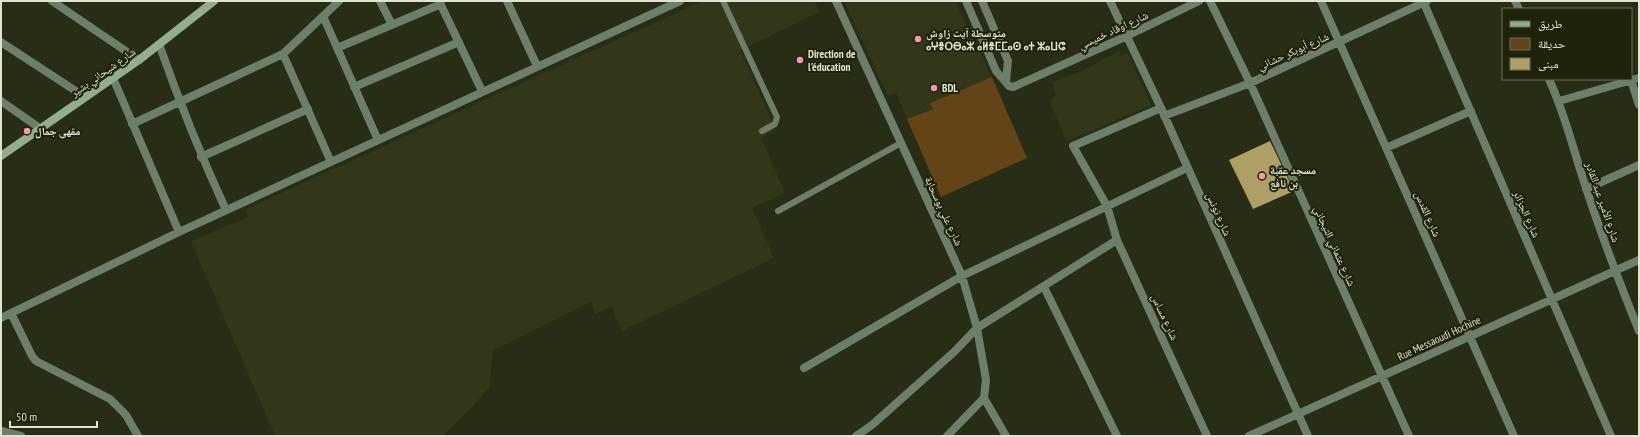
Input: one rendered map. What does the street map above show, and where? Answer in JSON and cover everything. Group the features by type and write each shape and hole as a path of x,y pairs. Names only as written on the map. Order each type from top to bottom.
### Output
{"main road":[{"name":"شارع شيحاني بشير","path":"2,153 41,129 140,60 214,1"}],"street":[{"path":"52,1 140,60"},
{"path":"132,124 284,54 339,1"},
{"path":"380,1 392,25"},
{"path":"507,1 538,66"},
{"path":"1,318 226,210 680,1"},
{"name":"شارع علي بوسحابة","path":"836,1 962,276 977,328 986,380 984,398"},
{"path":"966,1 996,71 1006,81"},
{"path":"982,1 1008,61 1006,81"},
{"name":"شارع تونس","path":"1110,1 1163,112 1308,436"},
{"name":"شارع اوقاد خميسي","path":"1006,81 1009,86 1013,87 1127,36 1199,1"},
{"name":"شارع عثماني التيجاني","path":"1210,1 1250,83 1409,436"},
{"name":"شارع القدس","path":"1321,1 1514,436"},
{"path":"337,48 392,25 440,2 482,91"},
{"name":"شارع أبوبكر حشاني","path":"1107,206 1072,146 1163,112 1250,83 1424,2"},
{"name":"شارع الجزائر","path":"1424,2 1611,436"},
{"path":"323,16 378,140"},
{"path":"1,42 85,97"},
{"path":"354,87 459,42"},
{"path":"159,44 179,103 201,158 226,210"},
{"path":"284,54 331,162"},
{"path":"113,78 179,232"},
{"path":"1635,79 1639,106"},
{"name":"شارع الأمير عبد القادر","path":"1549,80 1559,101 1586,189 1615,271 1639,331"},
{"path":"1559,101 1632,80"},
{"path":"1,101 41,129"},
{"path":"201,158 308,109"},
{"path":"1386,148 1471,111"},
{"path":"1586,189 1639,165"},
{"path":"804,368 962,276 1187,168"},
{"name":"شارع مساس","path":"1107,206 1117,240 1207,436"},
{"path":"856,436 872,425 948,357 977,328 1117,240"},
{"name":"Rue Messaoudi Hochine","path":"1249,436 1469,335 1639,260"},
{"path":"1044,287 1117,436"},
{"path":"11,313 32,356 36,361 110,399 126,415 138,436"},
{"path":"947,436 984,398 1006,436"},
{"path":"1,431 21,436"}],"lane":[{"path":"723,1 776,117 775,124 762,131"},
{"path":"778,211 901,144"}],"shaded area":[{"path":"702,1 815,1 819,12 740,50 776,130 761,138 785,193 752,208 774,258 622,331 611,307 595,314 591,302 493,351 489,389 443,436 275,436 191,241 248,217 246,209"},
{"name":"متوسطة آيت زاوش ⴰⵖⴻⵔⴱⴰⵣ ⴰⵍⴻⵎⵎⴰⵙ ⴰⵜ ⵣⴰⵡⵛ","path":"844,1 955,1 992,77 931,103 933,108 907,119 896,93 888,96"},
{"path":"1119,51 1120,56 1128,53 1151,105 1067,141 1052,108 1050,99 1056,95 1052,82 1082,71"}],"green space":[{"path":"992,77 1027,158 941,197 907,119 933,109 930,103"}],"building":[{"name":"مسجد عقبة بن نافع","path":"1270,141 1294,191 1253,209 1229,160"}],"place":[{"name":"متوسطة آيت زاوش ⴰⵖⴻⵔⴱⴰⵣ ⴰⵍⴻⵎⵎⴰⵙ ⴰⵜ ⵣⴰⵡⵛ","path":"918,39"},
{"name":"Direction de l'éducation","path":"800,60"},
{"name":"BDL","path":"934,88"},
{"name":"مقهى جمال","path":"27,131"},
{"name":"مسجد عقبة بن نافع","path":"1262,176"}]}
